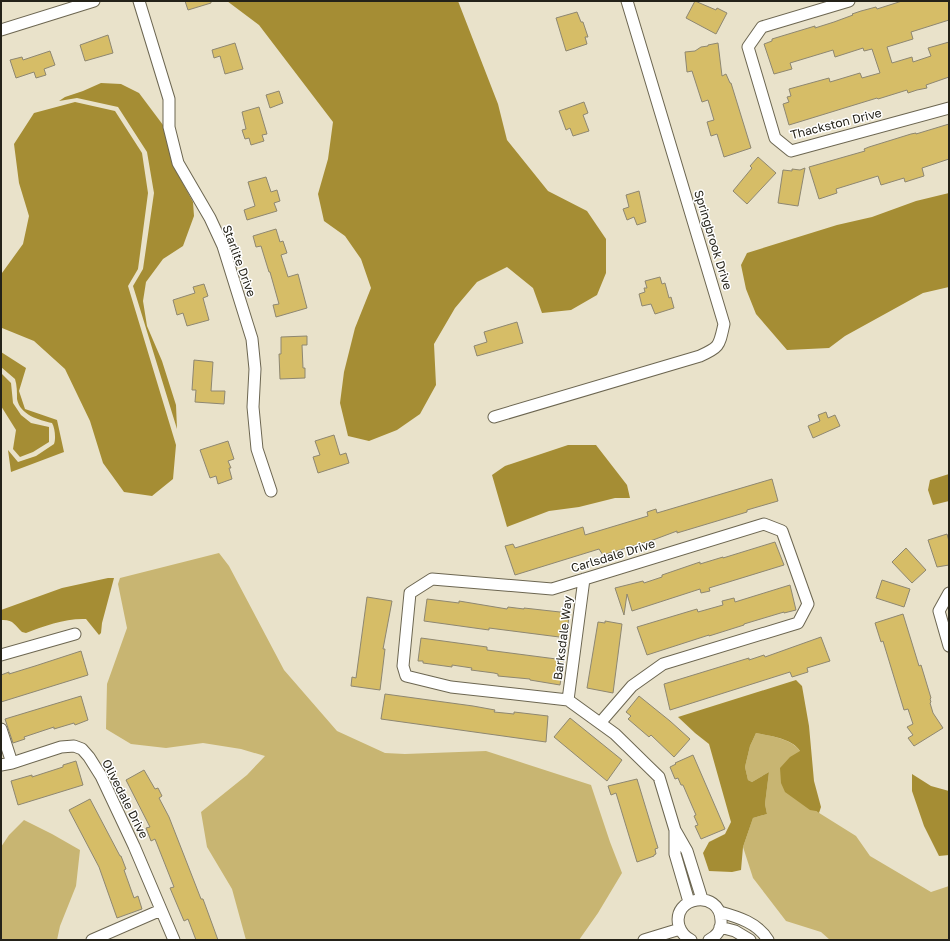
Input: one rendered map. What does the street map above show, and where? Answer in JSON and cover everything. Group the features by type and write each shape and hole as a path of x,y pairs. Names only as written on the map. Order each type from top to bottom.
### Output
{"street":[{"path":"1,30 94,1"},
{"name":"Starlite Drive","path":"139,1 169,99 169,127 178,163 210,218 223,246 252,339 255,369 253,407 257,449 271,491"},
{"name":"Springbrook Drive","path":"494,417 700,356 717,347 720,342 724,324 627,1"},
{"name":"Thackston Drive","path":"849,1 762,27 748,47 775,138 791,151 949,108"},
{"name":"Carlsdale Drive","path":"600,723 632,686 663,664 798,623 808,604 782,531 764,524 552,589 432,579 410,593 403,666 406,676 451,686 568,700 615,734 659,777 675,830 687,851 702,899"},
{"name":"Barksdale Way","path":"568,700 584,579"},
{"path":"949,593 939,611 949,646"},
{"path":"1,655 75,634"},
{"path":"1,729 6,764"},
{"name":"Olivedale Drive","path":"6,764 61,746 74,746 82,749 89,757 100,776 134,846 174,940"},
{"name":"Carlsdale Drive","path":"675,830 675,854 689,902"},
{"path":"679,869 692,865"},
{"path":"691,940 683,934 680,929 679,917 681,911 689,902 702,899 712,903 720,912 740,918 759,930 768,940"},
{"path":"92,940 161,910"},
{"path":"709,940 718,933 721,922 720,912"},
{"path":"720,927 736,931 750,940 759,930"},
{"path":"644,940 680,929"}],"shaded area":[{"path":"227,1 458,1 498,104 507,140 548,191 587,211 606,239 606,273 597,295 571,310 542,313 533,288 507,267 477,282 455,308 434,344 436,385 420,414 397,430 369,441 348,436 340,403 344,372 355,328 371,288 361,259 345,236 324,221 318,194 328,159 333,122 259,25"},
{"path":"101,83 121,84 139,93 163,125 173,165 193,202 194,216 183,246 163,259 146,282 143,301 147,326 162,361 176,405 177,429 133,286 143,269 154,193 147,152 118,107 77,98 59,101 65,97"},
{"path":"75,102 115,111 142,153 148,193 138,269 128,286 176,445 173,479 152,496 124,492 103,463 90,421 65,369 34,341 2,328 2,273 23,244 29,216 19,183 14,144 34,113"},
{"path":"949,193 949,287 923,293 845,336 829,348 787,350 756,314 746,289 741,265 747,253 837,225 872,217 916,201"},
{"path":"1,352 26,368 19,391 25,409 57,420 64,452 11,472 8,450 18,462 36,456 54,444 55,434 52,423 31,416 19,405 15,379 1,367"},
{"path":"1,373 11,383 13,403 21,415 31,423 49,427 49,442 33,452 20,457 13,449 16,430 1,406"},
{"path":"568,445 596,445 627,485 630,498 615,498 579,507 549,511 507,527 492,475 505,466"},
{"path":"949,474 949,501 933,505 928,490 930,480"},
{"path":"219,553 229,566 284,670 337,731 385,753 405,754 486,751 591,785 622,873 598,913 579,940 246,940 232,889 207,847 201,812 247,775 265,756 241,749 203,743 166,748 131,744 106,729 107,684 127,628 118,584 120,578"},
{"path":"114,578 102,623 101,633 99,635 86,619 63,621 26,633 22,632 8,620 1,620 1,610 62,588"},
{"path":"796,680 802,686 809,726 814,781 821,807 819,813 810,810 785,792 781,783 780,768 790,757 800,751 792,743 786,740 756,733 750,746 745,767 748,780 752,782 769,772 765,804 767,814 753,818 743,847 741,870 732,872 709,871 703,853 709,842 725,834 731,822 709,744 678,717"},
{"path":"756,733 786,740 800,751 816,811 856,836 870,856 931,892 949,886 949,940 830,940 821,932 786,921 753,878 743,847 753,818 767,814 765,804 769,772 752,782 748,780 745,767 750,746"},
{"path":"912,774 931,786 949,791 949,855 939,856 924,826 912,791"},
{"path":"24,820 80,850 76,886 60,926 57,940 1,940 1,847 9,835"}],"building":[{"path":"185,1 211,1 211,3 188,10"},
{"path":"695,1 727,13 716,34 686,18"},
{"path":"902,1 949,1 949,20 911,32 913,39 887,47 892,63 912,57 913,62 931,56 928,48 949,42 949,77 926,85 927,88 908,93 907,90 878,99 877,98 789,125 783,104 789,102 787,97 791,96 789,89 829,78 830,82 860,73 862,78 880,73 872,49 864,51 863,48 835,57 833,50 790,63 792,69 774,74 764,44 772,41 772,39 815,26 815,28 861,11 876,7 877,9"},
{"path":"577,12 581,22 583,22 588,37 585,37 587,44 566,51 556,18"},
{"path":"108,35 113,53 85,61 80,45"},
{"path":"235,43 243,69 225,74 220,56 214,58 212,50"},
{"path":"718,43 722,76 726,74 731,83 751,148 724,157 717,134 711,136 707,122 714,120 708,100 702,102 692,71 687,72 685,52 695,51 701,47"},
{"path":"50,51 55,65 44,69 46,75 36,78 34,72 16,78 10,60 22,57 23,60"},
{"path":"279,91 283,103 270,108 266,95"},
{"path":"584,102 588,113 583,115 589,131 573,136 570,128 566,130 559,111"},
{"path":"259,107 267,134 262,135 264,141 251,145 249,138 245,139 242,130 246,129 242,112"},
{"path":"949,124 949,159 922,168 924,176 905,182 904,178 881,185 878,176 836,189 837,193 819,199 809,167 865,151 864,149 869,147 911,134 916,134"},
{"path":"758,157 776,173 747,204 733,191 752,168 750,166"},
{"path":"805,168 798,206 778,203 783,170 792,171 792,169 800,170"},
{"path":"266,177 271,192 277,190 280,201 274,203 277,211 247,220 244,210 255,206 248,182"},
{"path":"639,191 646,222 637,225 634,217 627,220 623,209 629,207 626,195"},
{"path":"276,229 280,242 283,241 287,253 281,255 288,277 298,274 307,308 276,317 273,305 279,304 270,272 261,246 256,247 253,236"},
{"path":"660,277 662,284 665,283 669,298 671,297 674,308 655,314 651,304 642,306 639,294 645,292 644,288 647,288 645,281"},
{"path":"204,284 208,296 203,298 209,320 187,326 183,313 177,315 173,300 195,293 193,287"},
{"path":"517,322 523,343 477,356 474,346 487,342 484,332"},
{"path":"307,336 307,345 302,345 305,378 280,379 279,354 281,354 281,337"},
{"path":"194,360 213,362 211,391 225,391 224,404 195,402 196,390 192,390"},
{"path":"826,412 828,418 835,415 840,426 813,438 808,426 820,421 818,415"},
{"path":"334,435 340,455 346,453 349,463 318,473 313,457 320,455 315,441"},
{"path":"228,441 234,459 228,461 231,468 229,468 232,479 218,484 216,476 210,478 200,450"},
{"path":"772,479 778,501 747,510 747,512 677,533 677,531 603,555 599,549 515,575 505,546 513,544 515,548 583,527 585,535 648,516 647,512 656,509 657,513"},
{"path":"947,534 949,541 949,565 937,567 928,540"},
{"path":"775,542 784,565 709,588 710,591 701,593 700,589 632,611 627,594 624,615 615,588 643,581 644,583 700,562 700,564 723,558"},
{"path":"906,548 926,570 912,583 892,562"},
{"path":"882,580 910,589 904,607 876,598"},
{"path":"790,585 796,610 744,624 647,655 637,627 697,609 698,612 723,605 722,601 734,598 735,602"},
{"path":"367,597 392,601 383,649 385,649 380,690 351,686 352,677 356,678"},
{"path":"427,599 459,603 459,601 507,609 508,607 524,608 569,613 567,638 489,628 489,630 424,621"},
{"path":"903,614 919,666 921,665 931,698 930,703 933,713 943,728 914,746 908,738 913,735 907,727 913,724 908,709 904,710 883,641 881,642 875,623"},
{"path":"605,621 622,624 613,693 587,688 598,622 605,623"},
{"path":"821,637 830,661 807,668 808,672 792,677 790,672 670,710 664,684 749,658 749,660 764,655 765,657"},
{"path":"421,638 487,647 487,650 564,660 560,685 530,679 498,676 498,674 494,673 471,670 472,668 423,663 423,661 418,661"},
{"path":"81,651 88,675 1,702 1,675 9,672 9,674"},
{"path":"385,694 473,706 495,710 494,712 514,714 514,712 548,716 546,742 381,719"},
{"path":"81,696 88,720 75,725 74,723 54,729 54,727 24,737 25,739 13,743 5,719"},
{"path":"639,696 690,739 674,757 651,735 649,737 628,719 631,716 626,712"},
{"path":"570,718 622,760 607,781 554,737"},
{"path":"693,755 725,829 701,839 695,826 698,825 694,816 696,815 683,785 681,785 678,778 675,779 670,767 676,764 675,763"},
{"path":"76,761 83,785 18,805 11,781 32,775 32,777"},
{"path":"144,770 155,789 158,788 162,796 159,798 169,817 201,899 203,899 218,940 196,940 188,919 184,921 170,888 174,887 155,839 151,841 146,828 150,827 126,780"},
{"path":"637,779 658,848 655,849 656,854 654,856 637,862 616,793 611,795 608,786"},
{"path":"90,799 121,856 126,869 124,870 134,898 138,896 142,909 117,918 99,867 69,810"}]}
